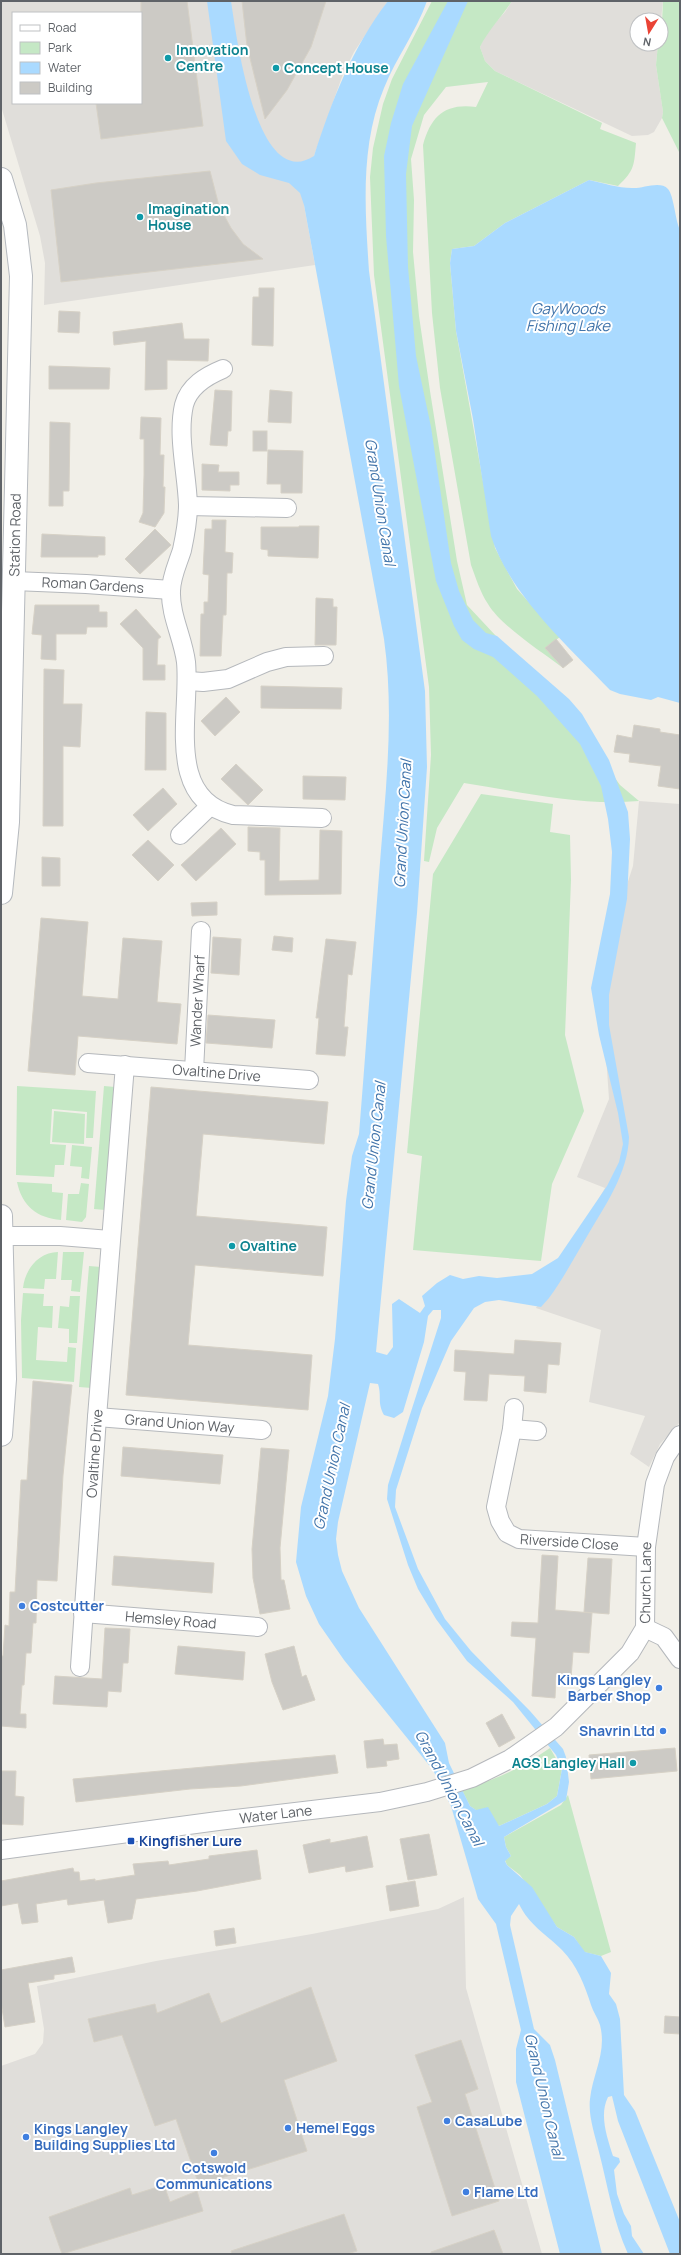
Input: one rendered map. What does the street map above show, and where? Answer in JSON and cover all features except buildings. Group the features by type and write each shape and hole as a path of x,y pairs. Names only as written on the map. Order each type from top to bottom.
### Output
{"street":[{"name":"Station Road","path":"1,179 15,225 21,276 10,572 8,822 1,893"},
{"path":"222,369 206,376 197,384 185,404 183,450 188,506 182,550 171,590 172,605 185,657 188,681 184,738 185,756 190,777 210,806 219,812 233,815 322,818"},
{"path":"188,506 287,508"},
{"name":"Roman Gardens","path":"10,572 86,584 171,590"},
{"path":"188,681 228,679 268,662 286,657 324,656"},
{"path":"180,835 210,806"},
{"name":"Wander Wharf","path":"194,1071 202,931"},
{"name":"Ovaltine Drive","path":"88,1062 309,1080"},
{"name":"Ovaltine Drive","path":"80,1667 110,1240 125,1065"},
{"path":"1,1435 5,1379 2,1226 60,1236 110,1240"},
{"name":"Riverside Close","path":"514,1408 512,1429 496,1507 500,1521 507,1532 519,1540 646,1547"},
{"name":"Grand Union Way","path":"97,1417 262,1430"},
{"path":"512,1429 537,1431"},
{"name":"Church Lane","path":"540,1740 556,1727 630,1653 645,1628 646,1547 655,1484 665,1457 680,1435"},
{"name":"Hemsley Road","path":"83,1613 258,1627"},
{"path":"645,1628 664,1637 680,1659"},
{"name":"Water Lane","path":"1,1850 218,1821 380,1802 427,1792 472,1778 510,1759 540,1740"}],"shaded area":[{"path":"1,1 388,1 354,52 343,74 314,156 304,205 315,265 44,305 45,263 40,236 1,106"},
{"path":"512,1 663,1 662,12 629,12 629,52 657,52 656,65 663,112 662,118 654,132 648,135 632,136 495,71 485,61 480,47 487,32 505,12"},
{"path":"639,801 680,804 680,1422 660,1444 649,1467 630,1454 645,1416 589,1402 601,1330 536,1308 605,1188 577,1177 609,1099 600,968 633,866"},
{"path":"464,1897 466,1988 542,2254 1,2254 1,2066 35,2054 43,2043 44,2029 37,1986 156,1961 312,1934 438,1909"}],"green space":[{"path":"432,1 512,1 487,34 480,47 485,61 495,71 602,123 600,129 636,143 633,167 628,176 618,186 589,180 505,223 474,246 452,249 450,263 456,331 495,548 517,589 560,637 545,648 563,668 522,638 502,621 488,604 480,590 471,565 440,388 432,313 423,145 430,126 435,119 448,110 456,107 476,107 488,82 446,87 424,115 411,159 414,200 413,252 419,316 457,561 467,605 568,713 620,785 639,801 595,802 573,800 464,783 437,828 429,862 424,861 431,755 429,687 374,275 370,177 373,148 383,104 392,79"},
{"path":"663,1 680,1 680,154 662,118 663,112 656,65 657,52 669,52 669,12 662,12"},
{"path":"481,794 553,804 550,832 570,835 571,880 565,1035 584,1111 552,1184 541,1261 413,1250 422,1156 407,1153 433,874"},
{"path":"17,1086 96,1091 93,1138 86,1138 87,1112 52,1109 50,1144 66,1145 64,1165 55,1165 54,1177 16,1175"},
{"path":"104,1086 115,1087 105,1210 94,1209"},
{"path":"54,1111 85,1114 84,1144 52,1142"},
{"path":"72,1145 92,1147 89,1179 81,1178 82,1167 70,1166"},
{"path":"17,1182 52,1184 52,1192 63,1193 61,1220 45,1217 32,1209 23,1198"},
{"path":"81,1183 89,1184 86,1217 82,1222 66,1220 68,1194 79,1194"},
{"path":"58,1252 56,1279 45,1279 44,1289 23,1288 27,1274 34,1263 45,1255"},
{"path":"63,1252 84,1252 80,1292 71,1291 72,1280 61,1280"},
{"path":"89,1266 101,1267 92,1388 79,1387"},
{"path":"23,1293 44,1294 43,1306 53,1306 52,1328 38,1327 36,1360 67,1362 68,1347 76,1348 74,1382 22,1378 21,1320"},
{"path":"70,1296 80,1296 77,1343 69,1343 69,1329 58,1328 60,1306 69,1307"},
{"path":"550,1748 562,1769 557,1796 547,1804 499,1826 470,1806 461,1788 497,1778 528,1762"},
{"path":"568,1795 611,1952 601,1956 584,1952 574,1937 557,1927 520,1875 507,1865 505,1860 511,1856 506,1847 504,1837 561,1805"}],"water":[{"name":"Grand Union Canal","path":"207,1 231,1 244,74 253,105 264,132 277,152 294,162 314,156 344,75 364,37 388,1 427,1 394,66 376,110 371,132 366,178 366,225 369,271 425,691 427,767 417,913 376,1352 387,1355 393,1347 392,1304 399,1299 420,1313 425,1306 422,1296 437,1283 450,1275 463,1279 479,1276 497,1278 532,1274 558,1258 607,1186 619,1162 623,1144 618,1113 599,1035 591,988 610,894 612,852 608,819 601,786 580,744 537,696 493,657 474,649 462,640 454,626 436,581 399,386 386,236 384,156 391,123 403,84 448,1 468,1 412,126 406,174 408,267 416,356 431,427 451,563 459,591 473,620 486,633 497,636 569,699 582,714 609,760 628,812 630,839 627,899 609,995 609,1025 629,1137 628,1151 620,1177 614,1190 549,1298 541,1307 499,1300 485,1302 474,1308 451,1341 422,1408 396,1490 395,1507 418,1569 445,1619 471,1651 530,1711 563,1749 566,1757 569,1782 566,1800 504,1837 506,1847 511,1856 505,1861 507,1865 532,1887 557,1927 574,1937 585,1952 601,1956 611,1973 609,1994 616,2004 620,2019 624,2095 635,2111 680,2222 680,2254 670,2254 618,2121 612,2096 608,2097 605,2104 604,2119 606,2134 613,2156 619,2158 620,2162 614,2170 617,2194 624,2214 631,2226 632,2236 644,2254 628,2254 618,2229 592,2126 590,2112 590,2099 601,2053 602,2035 600,2025 583,1983 572,1962 562,1950 533,1924 519,1904 511,1916 510,1925 534,2029 550,2045 555,2060 602,2254 560,2254 516,2082 516,2049 521,2030 496,1924 478,1899 451,1806 433,1770 344,1660 319,1624 306,1596 296,1562 301,1507 328,1396 335,1339 346,1201 352,1156 359,1134 388,757 389,698 384,639 304,205 300,193 289,183 260,175 242,164 226,141","holes":["433,1310 441,1310 441,1318 388,1485 387,1499 408,1565 418,1589 436,1619 467,1661 513,1702 556,1755 562,1769 557,1796 547,1804 499,1826 488,1807 476,1810 470,1806 449,1763 445,1743 359,1608 342,1571 336,1539 338,1522 370,1383 378,1384 380,1403 384,1415 394,1418 403,1412 424,1342 428,1316"]},
{"name":"GayWoods Fishing Lake","path":"589,180 627,188 656,185 665,186 672,197 680,230 680,703 658,697 651,700 620,694 610,690 542,619 526,599 500,558 491,536 473,419 456,331 450,263 452,249 474,246 505,223"}],"place":[{"name":"Innovation Centre","path":"168,58"},
{"name":"Concept House","path":"276,68"},
{"name":"Imagination House","path":"140,217"},
{"name":"Ovaltine","path":"232,1246"},
{"name":"Costcutter","path":"22,1606"},
{"name":"Kings Langley Barber Shop","path":"659,1688"},
{"name":"Shavrin Ltd","path":"663,1731"},
{"name":"AGS Langley Hall","path":"633,1763"},
{"name":"Kingfisher Lure","path":"131,1841"},
{"name":"CasaLube","path":"447,2121"},
{"name":"Hemel Eggs","path":"288,2128"},
{"name":"Kings Langley Building Supplies Ltd","path":"26,2137"},
{"name":"Cotswold Communications","path":"214,2153"},
{"name":"Flame Ltd","path":"466,2192"}]}
